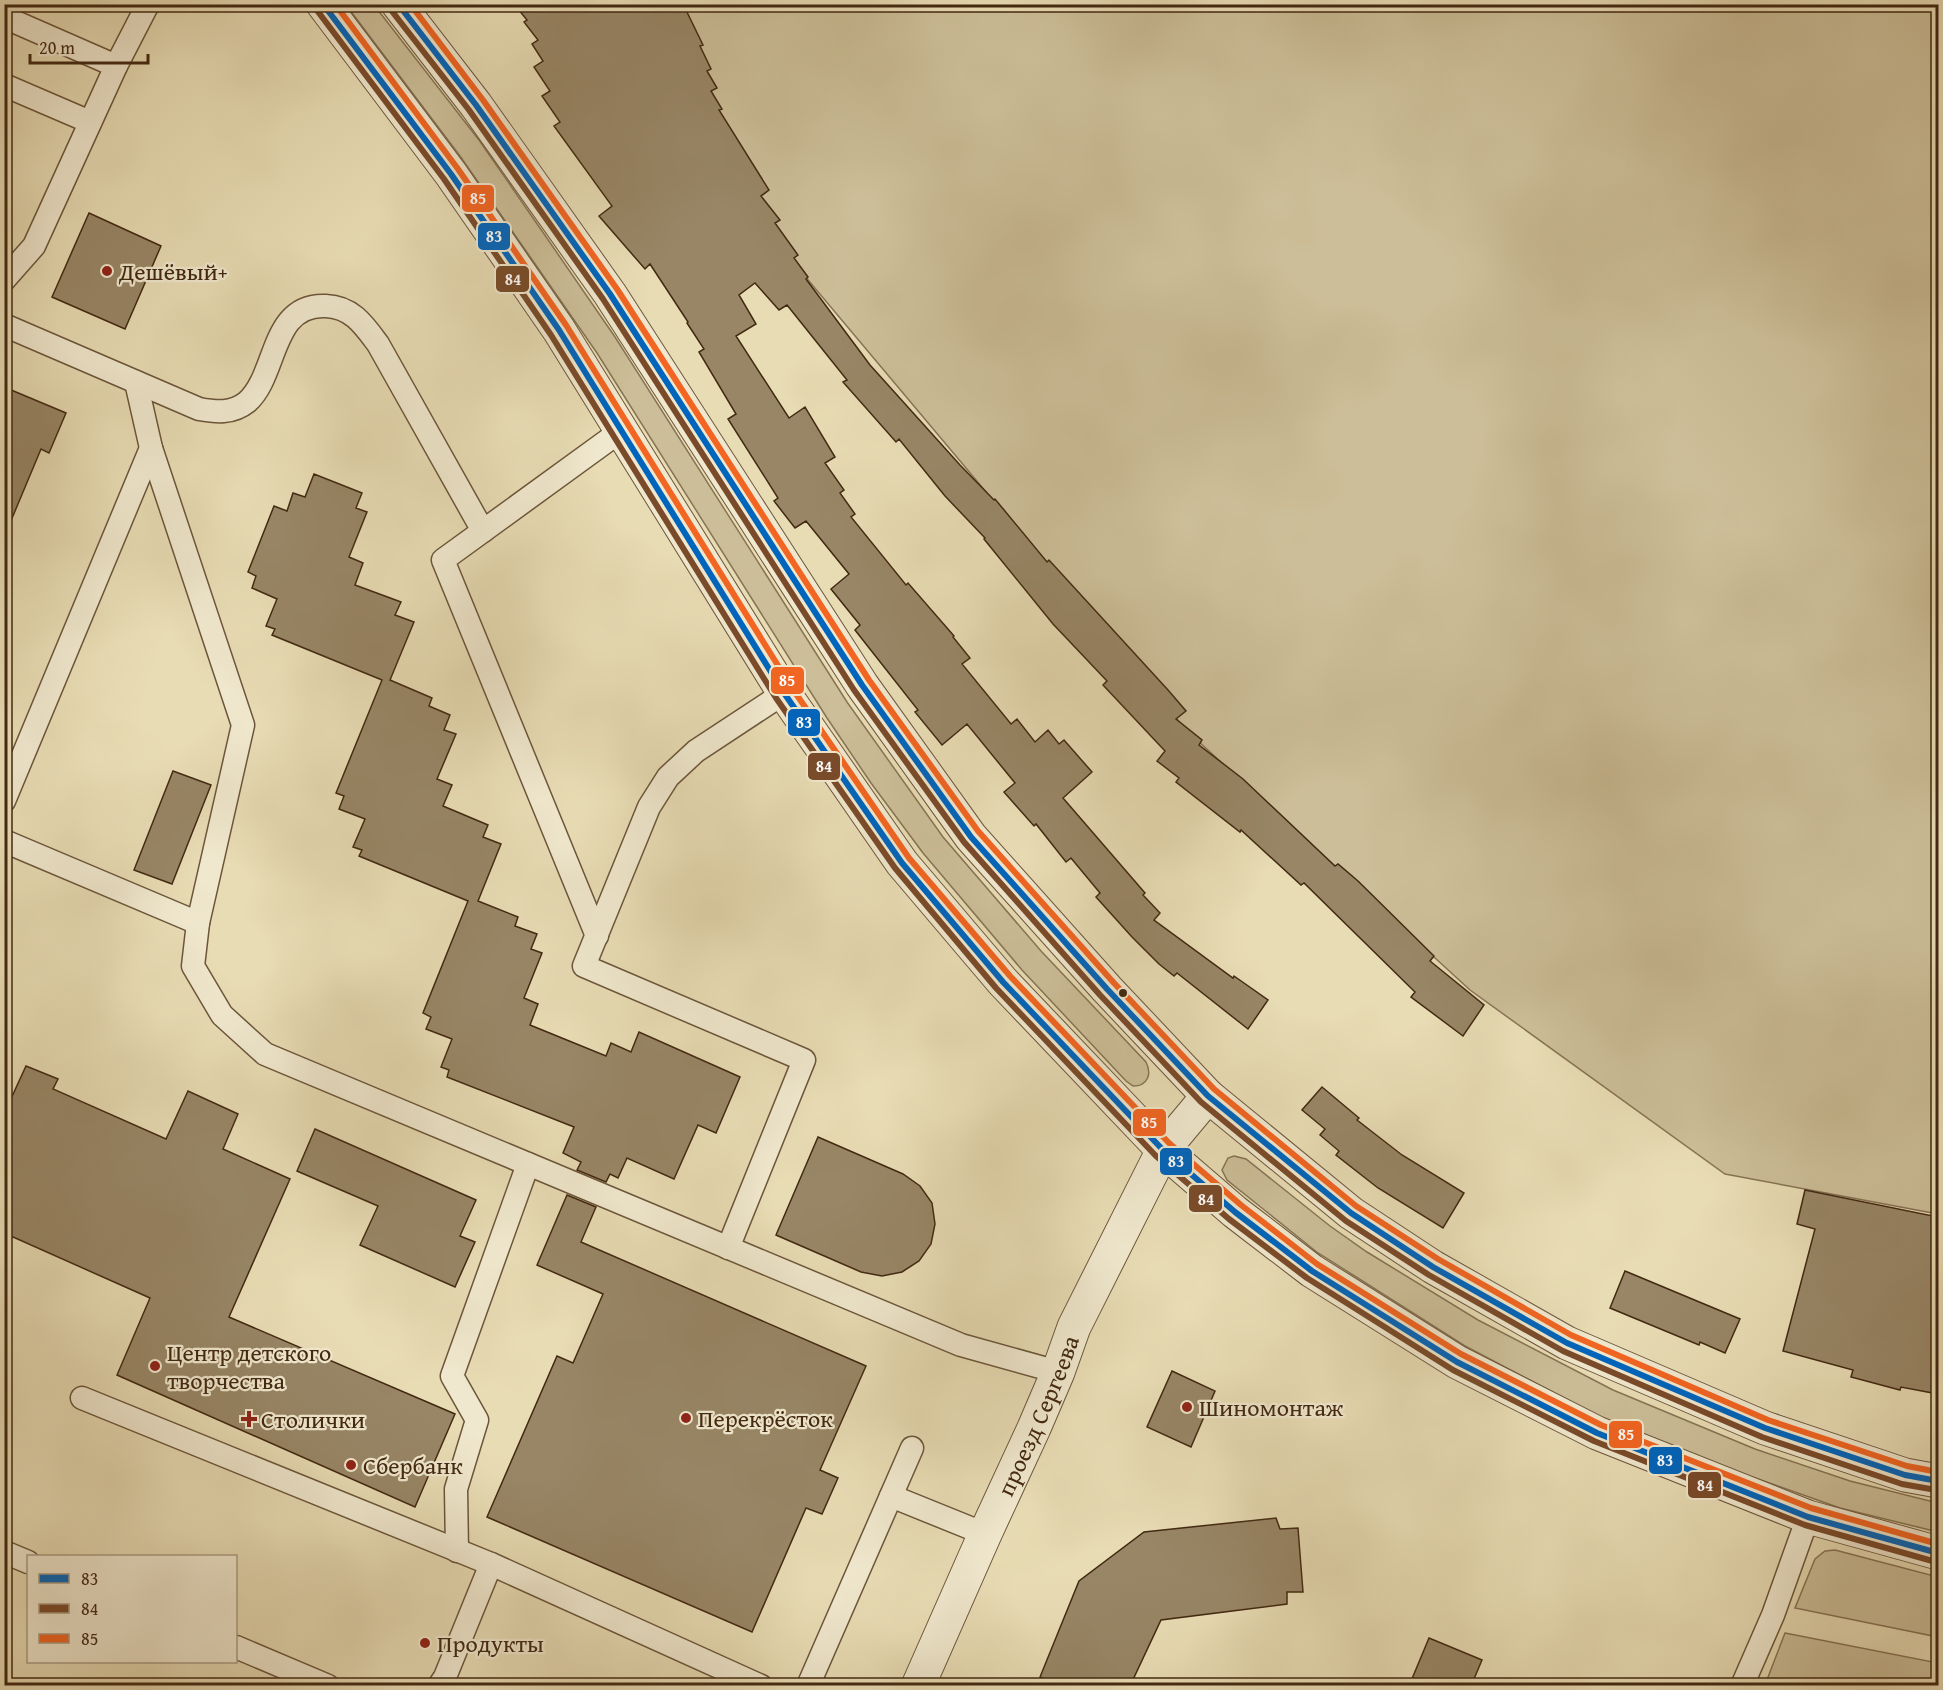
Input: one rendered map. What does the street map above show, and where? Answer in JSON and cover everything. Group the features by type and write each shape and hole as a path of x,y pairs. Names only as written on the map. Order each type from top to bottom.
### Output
{"street":[{"path":"323,4 452,174 559,330 784,693 902,863 1003,981 1163,1150 1235,1212 1312,1271 1457,1362 1597,1433 1808,1517 1914,1548 1938,1552"},
{"path":"398,4 477,105 610,294 862,685 971,837 1107,990 1208,1096 1351,1213 1432,1267 1567,1343 1765,1428 1905,1475 1938,1481"},
{"name":"проезд Сергеева","path":"918,1686 1058,1372 1074,1327 1163,1150 1208,1096"}],"lane":[{"path":"4,280 34,246 116,66 148,4"},
{"path":"4,17 116,66"},
{"path":"4,85 90,122"},
{"path":"4,325 199,410 218,413 232,410 247,402 260,385 280,334 290,320 303,310 319,305 344,309 364,324 378,345 483,531"},
{"path":"136,382 151,448 243,725 198,923 193,966 222,1014 265,1054 961,1345 1058,1372"},
{"path":"597,936 443,560 622,430"},
{"path":"4,801 151,448"},
{"path":"728,1248 804,1060 584,966 649,807 668,777 696,751 784,693"},
{"path":"4,841 198,923"},
{"path":"457,1551 456,1489 477,1420 452,1376 528,1164"},
{"path":"82,1398 491,1564 761,1686"},
{"path":"808,1686 912,1448"},
{"path":"891,1496 985,1534"},
{"path":"1742,1686 1773,1615 1808,1517"},
{"path":"4,1552 27,1562"},
{"path":"440,1686 491,1564"},
{"path":"237,1647 328,1686"}],"shaded area":[{"path":"346,5 374,5 479,140 615,337 847,702 943,837 1041,951 1146,1062 1149,1071 1145,1082 1133,1086 1126,1081 1022,970 923,853 871,783 827,718 597,353 460,156"},
{"path":"674,5 1938,5 1938,1214 1725,1174 1470,990 1186,730 772,237"},
{"path":"1234,1156 1246,1159 1330,1226 1367,1252 1478,1320 1613,1390 1755,1449 1850,1481 1938,1503 1938,1532 1840,1508 1744,1474 1602,1418 1465,1346 1318,1253 1227,1180 1222,1170 1228,1158"},
{"path":"1835,1550 1938,1577 1938,1637 1795,1608 1815,1559 1825,1551"},
{"path":"1785,1633 1938,1663 1938,1685 1765,1685"}],"building":[{"path":"514,4 683,4 703,45 700,46 711,69 707,71 717,88 711,91 722,109 719,110 769,190 761,196 780,220 775,223 798,255 794,258 808,277 806,279 870,365 960,465 995,499 1047,562 1049,560 1168,690 1186,711 1176,719 1202,740 1199,745 1243,779 1335,866 1338,864 1358,881 1434,956 1430,961 1484,1005 1463,1036 1411,997 1415,992 1304,883 1301,885 1241,830 1240,832 1176,782 1179,778 1157,761 1165,751 1103,685 1107,681 1053,624 985,538 945,496 899,439 896,442 843,382 847,380 787,305 779,310 755,283 739,295 756,324 736,336 789,418 805,407 835,457 825,463 844,490 840,493 855,514 851,517 906,585 908,583 954,636 970,658 962,664 1011,724 1017,719 1035,742 1048,730 1059,744 1064,740 1092,772 1063,798 1160,913 1154,920 1233,978 1234,976 1268,1000 1248,1029 1177,973 1174,976 1132,937 1096,897 1100,893 1071,858 1066,862 1036,824 1034,826 1004,792 1015,783 967,724 942,745 915,712 918,710 855,630 860,625 831,589 849,574 806,521 795,528 774,501 778,498 728,419 736,414 699,352 704,349 688,322 650,264 645,269 599,216 612,206 554,126 560,122 542,96 550,91 534,67 543,61 532,44 538,40 524,22 527,20"},
{"name":"Дешёвый+","path":"89,213 161,246 125,329 52,297"},
{"path":"4,387 66,413 49,453 41,449 5,535"},
{"path":"314,474 362,493 356,508 367,512 349,557 363,563 355,585 401,602 395,615 414,622 390,680 432,698 429,706 450,715 444,730 456,734 437,779 452,785 443,806 488,825 483,837 501,844 478,901 518,917 515,926 537,934 531,949 542,953 524,998 538,1004 530,1025 606,1056 611,1043 631,1052 639,1032 740,1077 716,1133 698,1125 674,1179 627,1158 618,1178 610,1174 606,1182 577,1170 581,1162 563,1153 574,1127 447,1077 449,1070 441,1067 452,1039 426,1029 431,1017 423,1013 468,901 359,856 362,850 353,847 365,819 339,809 344,796 336,793 382,680 272,635 275,629 266,626 277,599 252,588 256,576 248,572 274,506 287,511 293,493 305,497"},
{"path":"173,771 211,785 172,884 134,870"},
{"path":"26,1066 58,1079 53,1089 166,1139 188,1091 238,1114 223,1149 290,1179 229,1317 455,1414 415,1507 117,1375 150,1298 4,1233 4,1114"},
{"path":"1322,1087 1359,1118 1357,1120 1402,1155 1464,1193 1443,1228 1378,1188 1336,1155 1339,1151 1320,1135 1325,1129 1302,1110"},
{"path":"315,1129 476,1200 460,1236 475,1242 455,1287 360,1245 378,1206 297,1171"},
{"path":"818,1137 903,1174 920,1186 932,1203 935,1224 931,1244 919,1261 902,1272 882,1276 861,1272 776,1235"},
{"path":"1805,1190 1938,1217 1938,1394 1901,1387 1900,1390 1851,1377 1853,1370 1783,1351 1815,1229 1797,1224"},
{"name":"Перекрёсток","path":"567,1195 596,1207 581,1242 866,1366 820,1470 838,1478 822,1514 806,1508 752,1632 487,1517 557,1356 573,1363 603,1294 537,1265"},
{"path":"1625,1271 1740,1319 1725,1353 1700,1342 1699,1345 1610,1308"},
{"path":"1172,1371 1215,1391 1191,1447 1147,1427"},
{"path":"1276,1518 1280,1529 1298,1528 1303,1592 1287,1592 1287,1604 1161,1620 1130,1686 1060,1686 1040,1677 1079,1581 1144,1532"},
{"path":"1429,1638 1482,1660 1471,1686 1409,1686"}],"transit line":[{"name":"83","path":"323,4 451,174 559,330 784,693 902,863 1003,982 1163,1150 1235,1212 1312,1271 1457,1362 1597,1433 1808,1517 1938,1553"},
{"name":"85","path":"335,4 458,169 566,325 792,688 909,858 1010,976 1169,1143 1241,1205 1317,1264 1461,1354 1601,1425 1811,1508 1938,1544"},
{"name":"83","path":"398,4 476,105 610,294 862,685 971,837 1107,989 1208,1096 1351,1213 1433,1267 1567,1343 1765,1428 1905,1475 1938,1481"},
{"name":"85","path":"410,4 483,100 617,289 869,680 978,831 1114,983 1214,1089 1356,1206 1438,1259 1571,1335 1768,1420 1907,1466 1938,1472"},
{"name":"84","path":"316,9 444,179 551,335 776,698 895,868 996,988 1156,1156 1229,1219 1307,1278 1453,1370 1594,1441 1805,1525 1936,1562"},
{"name":"84","path":"391,10 469,110 603,299 854,690 964,842 1100,995 1201,1102 1346,1221 1429,1275 1563,1351 1762,1437 1902,1484 1936,1490"}],"place":[{"name":"Дешёвый+","path":"107,271"},
{"name":"Центр детского творчества","path":"155,1366"},
{"name":"Шиномонтаж","path":"1187,1407"},
{"name":"Перекрёсток","path":"686,1418"},
{"name":"Столички","path":"249,1419"},
{"name":"Сбербанк","path":"351,1465"},
{"name":"Продукты","path":"425,1643"}]}
